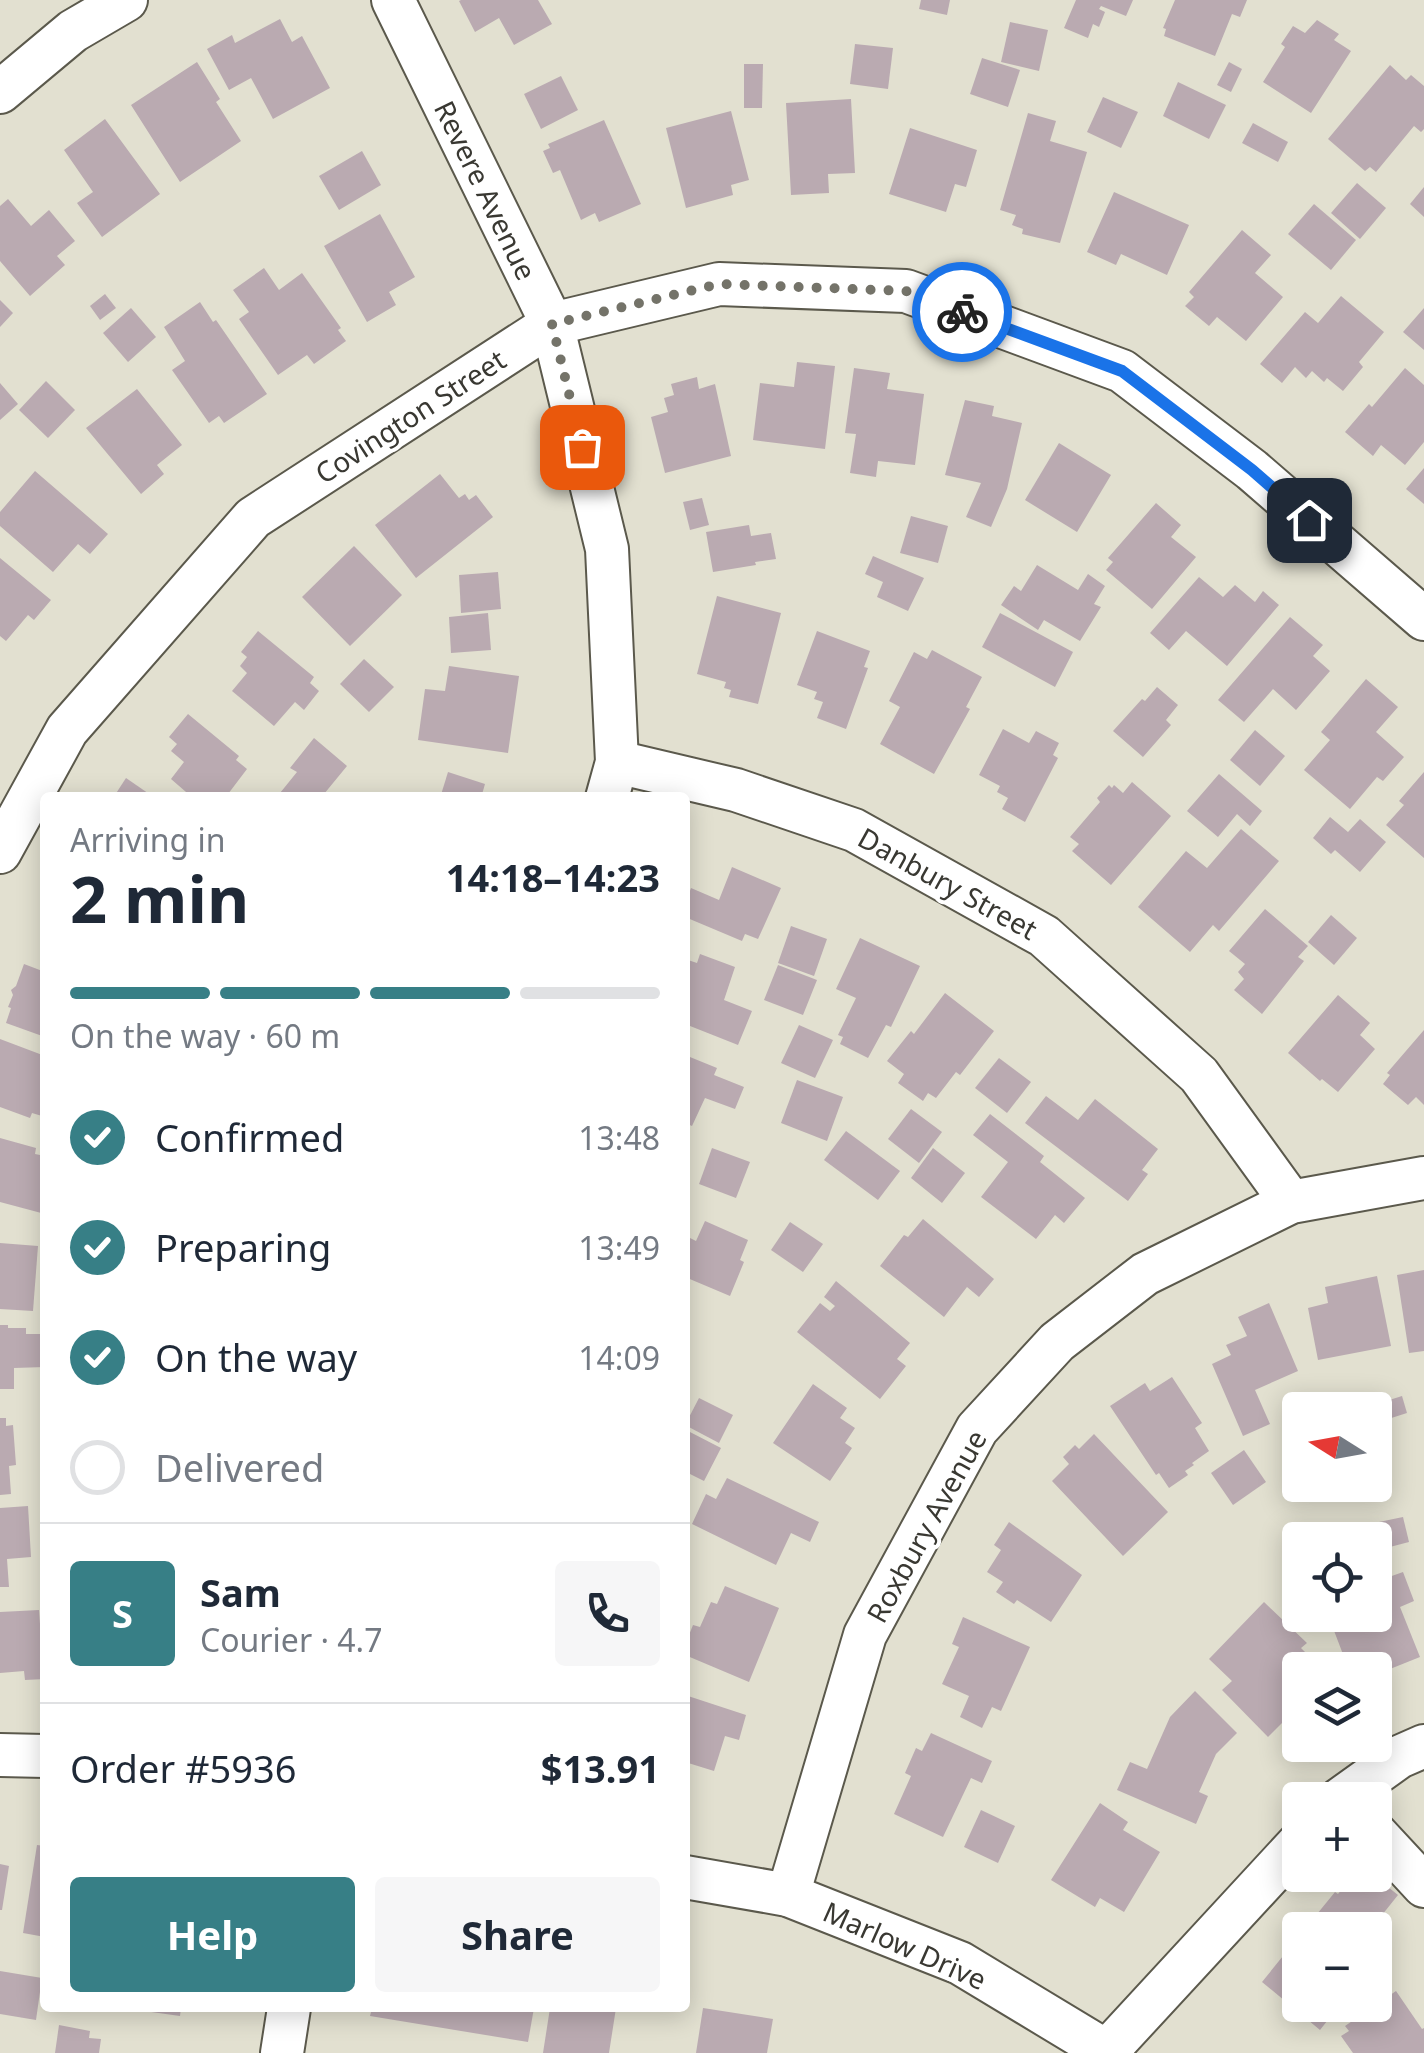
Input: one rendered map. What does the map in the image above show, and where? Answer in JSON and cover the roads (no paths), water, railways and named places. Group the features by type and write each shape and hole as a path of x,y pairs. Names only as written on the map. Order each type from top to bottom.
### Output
{"street":[{"path":"0,92 73,31 126,0"},
{"name":"Revere Avenue","path":"393,0 552,324 607,549 612,780"},
{"name":"Covington Street","path":"0,852 67,730 253,518 552,324 719,284 906,291 1122,371 1252,470 1424,618"},
{"name":"Danbury Street","path":"612,780 736,790 854,830 1044,936 1199,1076 1291,1202"},
{"name":"Roxbury Avenue","path":"788,1896 865,1635 977,1429 1057,1342 1145,1274 1291,1202 1424,1178"},
{"path":"1365,1782 1399,1757 1424,1746"},
{"path":"0,1755 40,1756"},
{"path":"1392,1851 1424,1886"},
{"path":"1108,2052 1282,1862"},
{"name":"Marlow Drive","path":"690,1879 788,1896 960,1963 1108,2052"},
{"path":"282,2053 288,2012"}]}
